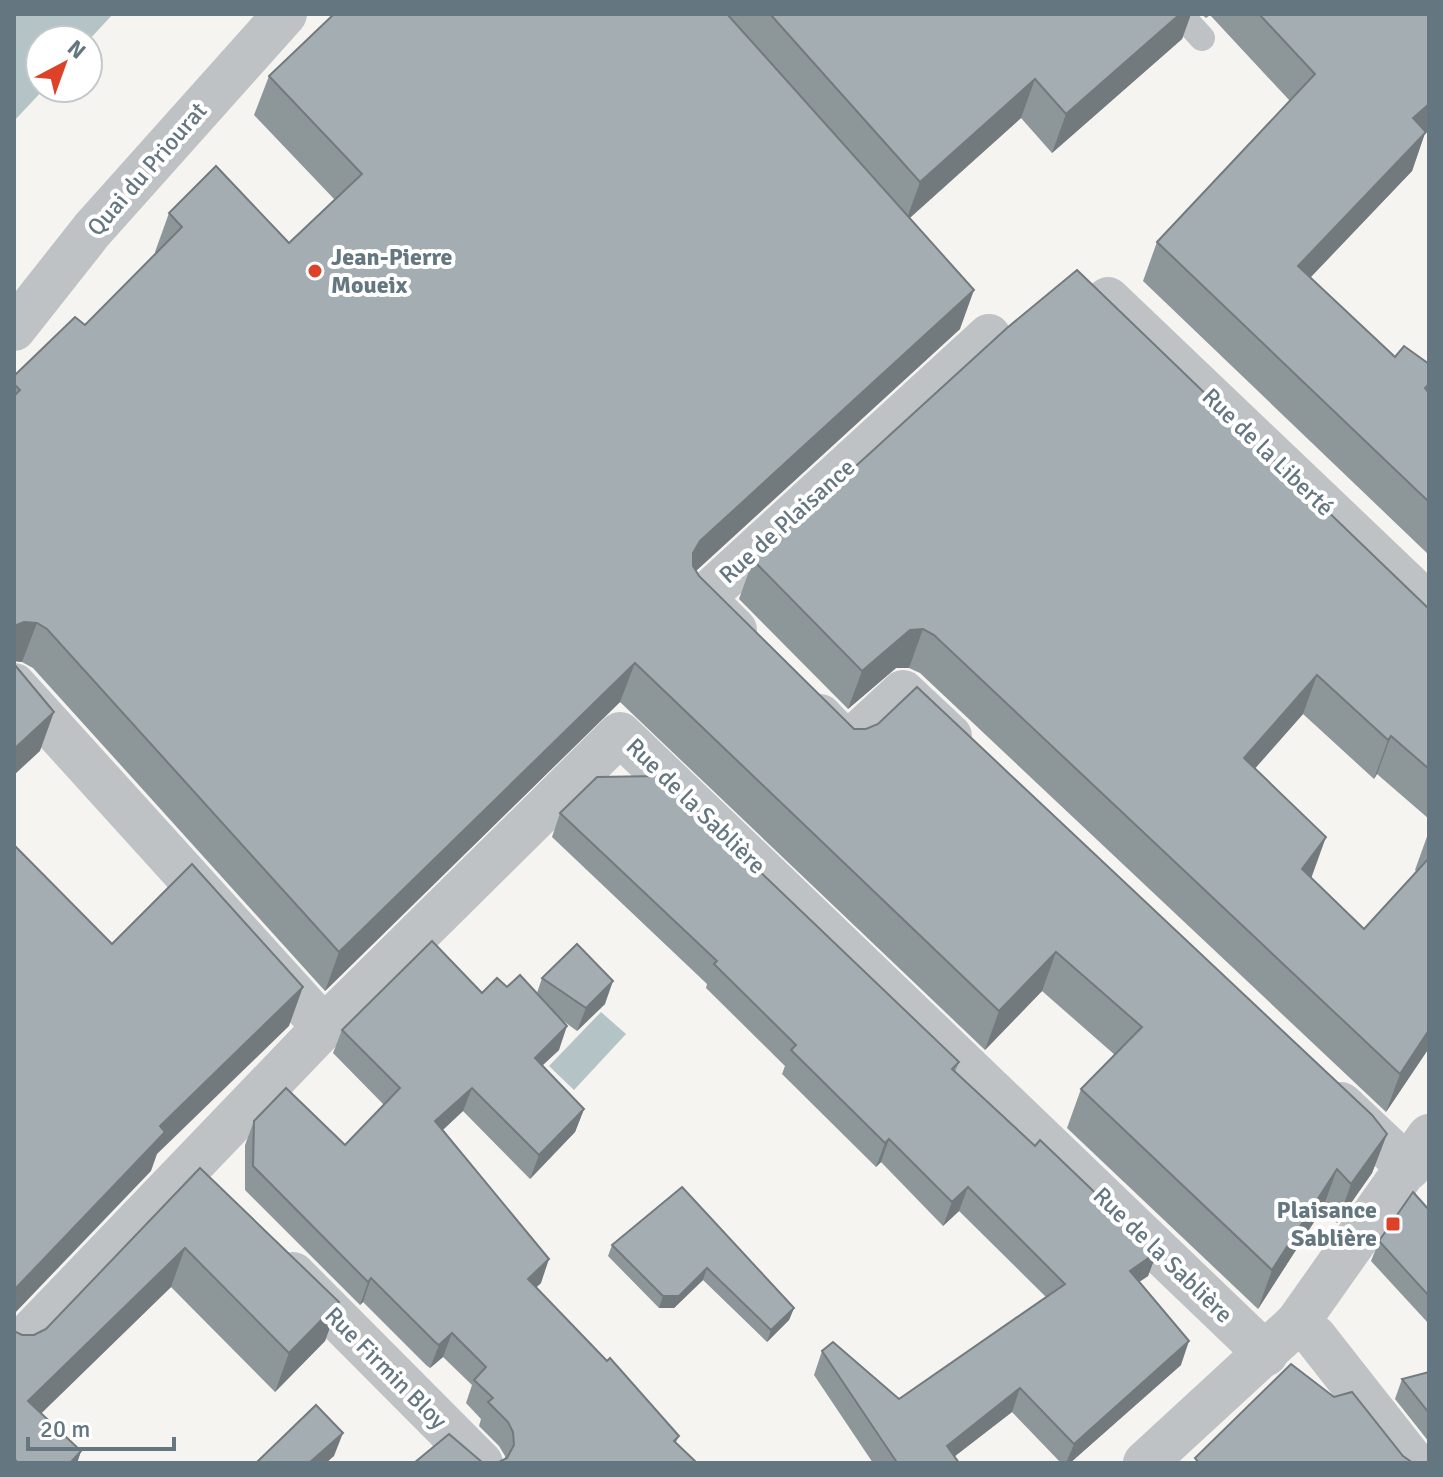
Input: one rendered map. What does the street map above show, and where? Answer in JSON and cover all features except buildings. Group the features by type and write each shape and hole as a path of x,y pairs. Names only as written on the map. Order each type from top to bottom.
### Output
{"street":[{"name":"Quai du Priourat","path":"14,329 92,230 285,14"},
{"name":"Rue de la Liberté","path":"1108,299 1429,605"},
{"name":"Rue de Plaisance","path":"758,654 703,598 989,336"},
{"path":"14,685 324,1027 201,1182 14,1350"},
{"path":"792,688 847,744 903,692 984,768"},
{"name":"Rue de la Sablière","path":"324,1027 620,734 1266,1354"},
{"path":"1145,1463 1297,1323 1419,1152 1317,1082"},
{"name":"Rue Firmin Bloy","path":"268,1249 481,1463"},
{"path":"1297,1323 1315,1337 1414,1463"}],"lane":[{"path":"1180,14 1202,38"}],"shaded area":[{"path":"14,14 113,14 104,24 24,24 24,104 30,104 14,121"},
{"path":"601,1012 626,1034 574,1090 549,1066"}],"place":[{"name":"Jean-Pierre Moueix","path":"315,271"},
{"name":"Plaisance Sablière","path":"1393,1224"}]}
